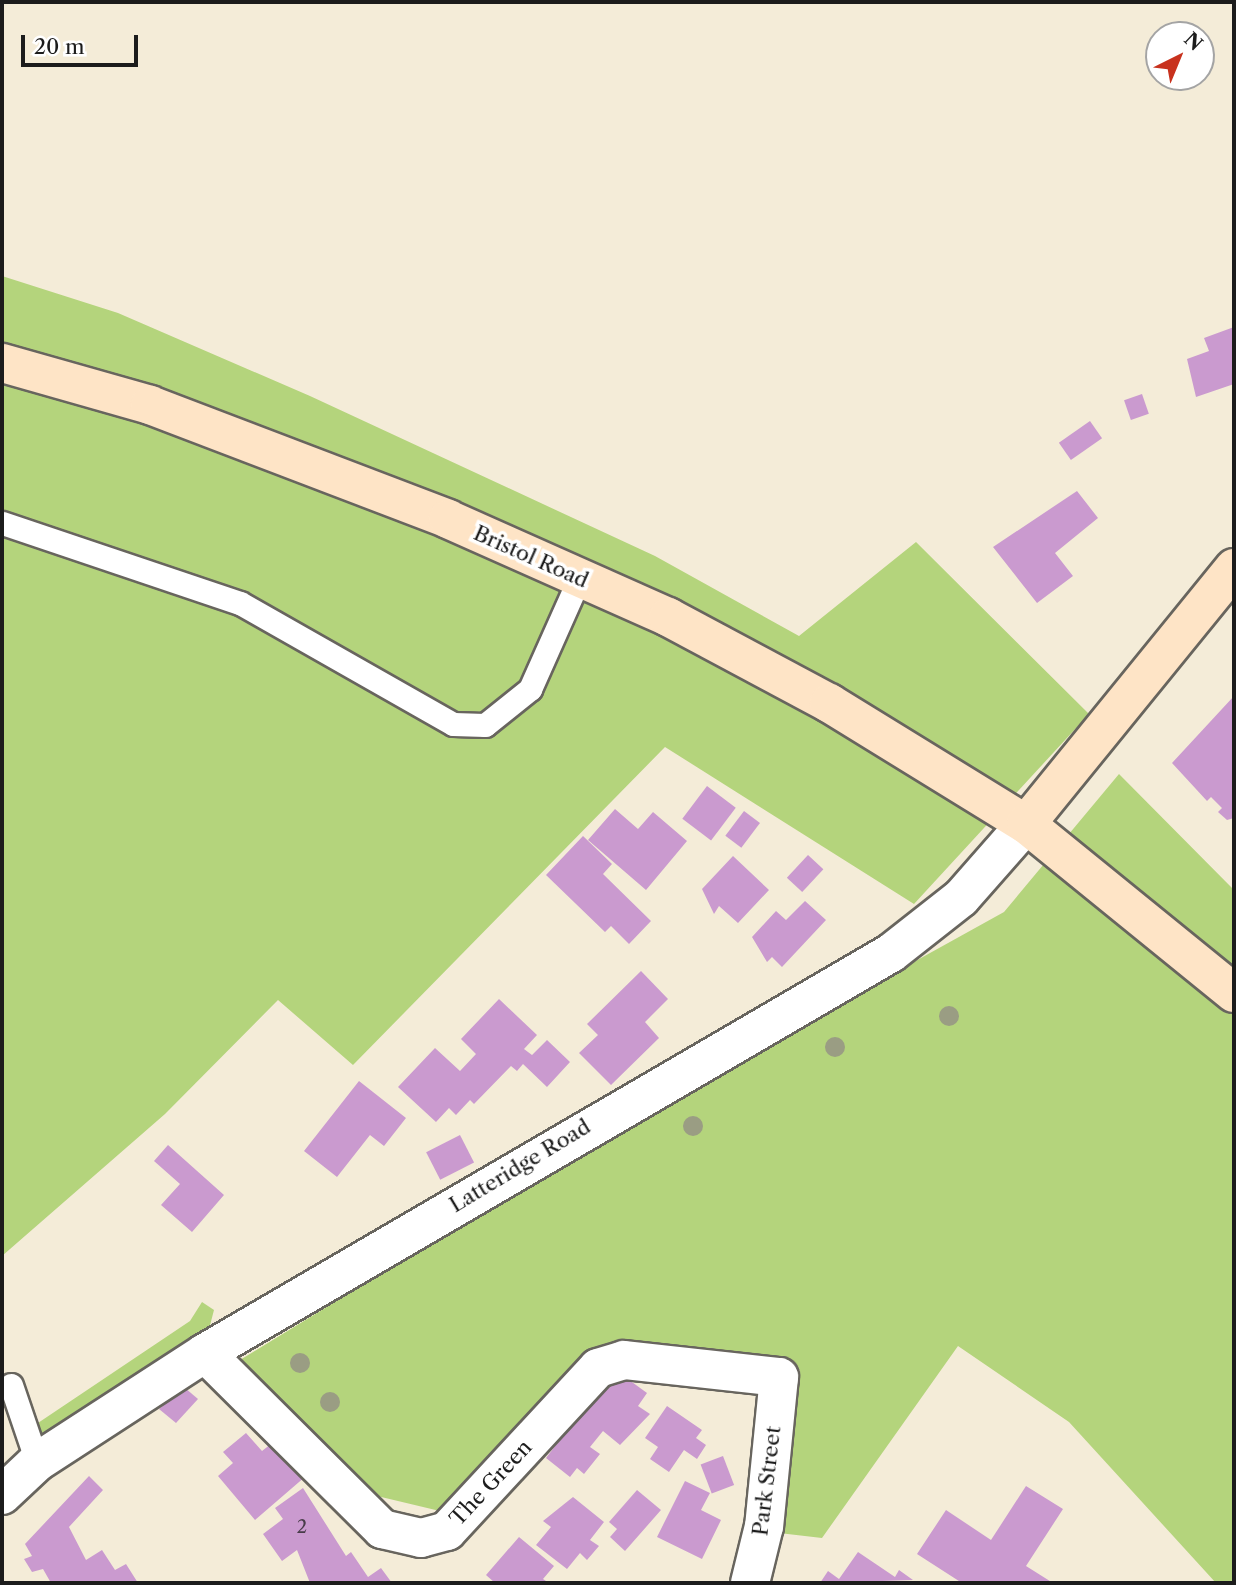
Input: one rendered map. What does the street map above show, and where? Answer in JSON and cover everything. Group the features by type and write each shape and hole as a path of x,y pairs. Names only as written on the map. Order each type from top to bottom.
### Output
{"main road":[{"name":"Bristol Road","path":"2,363 150,405 448,519 668,617 830,703 1026,824 1234,993"},
{"path":"1026,824 1234,568"}],"street":[{"name":"Latteridge Road","path":"2,1495 37,1462 205,1353 891,953 961,898 1026,824"},
{"name":"The Green","path":"205,1353 382,1529 421,1538 447,1531 597,1368 624,1360 779,1377"},
{"name":"Park Street","path":"750,1583 764,1526 779,1377"}],"lane":[{"path":"2,523 240,603 453,724 485,725 530,689 579,579"},
{"path":"11,1385 37,1462"}],"green space":[{"path":"2,276 118,313 310,396 655,556 799,636 916,542 1089,714 914,904 665,747 353,1065 278,1000 165,1114 2,1256"},
{"path":"1119,774 1234,890 1234,1583 1216,1583 1069,1422 958,1346 822,1538 779,1533 800,1370 621,1344 444,1512 377,1496 240,1360 672,1096 1004,912"},
{"path":"202,1302 214,1310 208,1333 55,1432 37,1434 32,1427 190,1321"}],"building":[{"path":"1234,327 1234,384 1196,397 1187,359 1209,351 1204,338"},
{"path":"1142,394 1149,414 1131,420 1124,400"},
{"path":"1090,421 1102,438 1071,460 1059,443"},
{"path":"1077,491 1098,518 1055,553 1073,576 1037,603 993,547"},
{"path":"1234,696 1234,818 1227,820 1218,812 1222,808 1211,797 1207,801 1172,763"},
{"path":"707,786 736,808 711,840 682,819"},
{"path":"615,809 638,829 653,812 687,841 646,890 588,840"},
{"path":"744,811 760,823 741,848 725,836"},
{"path":"583,836 612,864 603,874 651,921 629,944 611,926 605,932 546,875"},
{"path":"808,855 823,869 802,892 787,878"},
{"path":"733,856 769,890 738,923 719,906 714,914 702,889"},
{"path":"805,901 826,920 782,967 772,957 767,962 752,937 776,911 786,920"},
{"path":"641,971 668,999 645,1022 659,1038 611,1085 579,1053 598,1035 587,1024"},
{"path":"499,999 537,1035 524,1049 532,1055 547,1040 570,1062 547,1087 523,1064 517,1071 511,1066 474,1104 470,1100 456,1115 449,1108 436,1122 398,1087 435,1048 460,1071 476,1054 461,1039"},
{"path":"359,1081 406,1118 384,1146 370,1135 337,1177 304,1151"},
{"path":"460,1135 474,1163 440,1180 426,1152"},
{"path":"168,1145 224,1195 192,1232 161,1205 180,1184 154,1161"},
{"path":"614,1369 647,1393 638,1406 650,1414 620,1445 603,1431 590,1447 600,1454 584,1474 577,1468 570,1477 546,1458"},
{"path":"185,1388 198,1399 176,1423 159,1409"},
{"path":"667,1406 702,1430 696,1438 706,1445 697,1459 684,1450 669,1472 650,1459 658,1447 645,1438"},
{"path":"246,1433 262,1451 276,1440 306,1476 255,1520 218,1476 233,1463 223,1452"},
{"path":"723,1456 734,1485 712,1494 701,1465"},
{"path":"89,1476 103,1490 69,1527 86,1560 102,1550 115,1570 126,1564 138,1583 51,1583 43,1569 32,1572 24,1559 32,1556 25,1544"},
{"path":"685,1481 710,1493 701,1510 721,1520 702,1559 657,1537"},
{"path":"1026,1486 1063,1509 1026,1566 1053,1583 962,1583 917,1554 946,1510 991,1540"},
{"path":"303,1488 346,1556 351,1552 368,1577 381,1568 392,1583 310,1583 297,1550 282,1561 263,1534 283,1519 275,1508"},
{"path":"637,1490 661,1510 625,1551 610,1537 617,1529 609,1522"},
{"path":"573,1497 604,1522 590,1540 599,1546 587,1560 580,1553 567,1569 536,1545 551,1527 543,1521"},
{"path":"519,1537 554,1566 543,1579 549,1583 495,1583 486,1575"},
{"path":"858,1552 895,1577 899,1570 913,1580 820,1583 828,1571 839,1579"}]}
